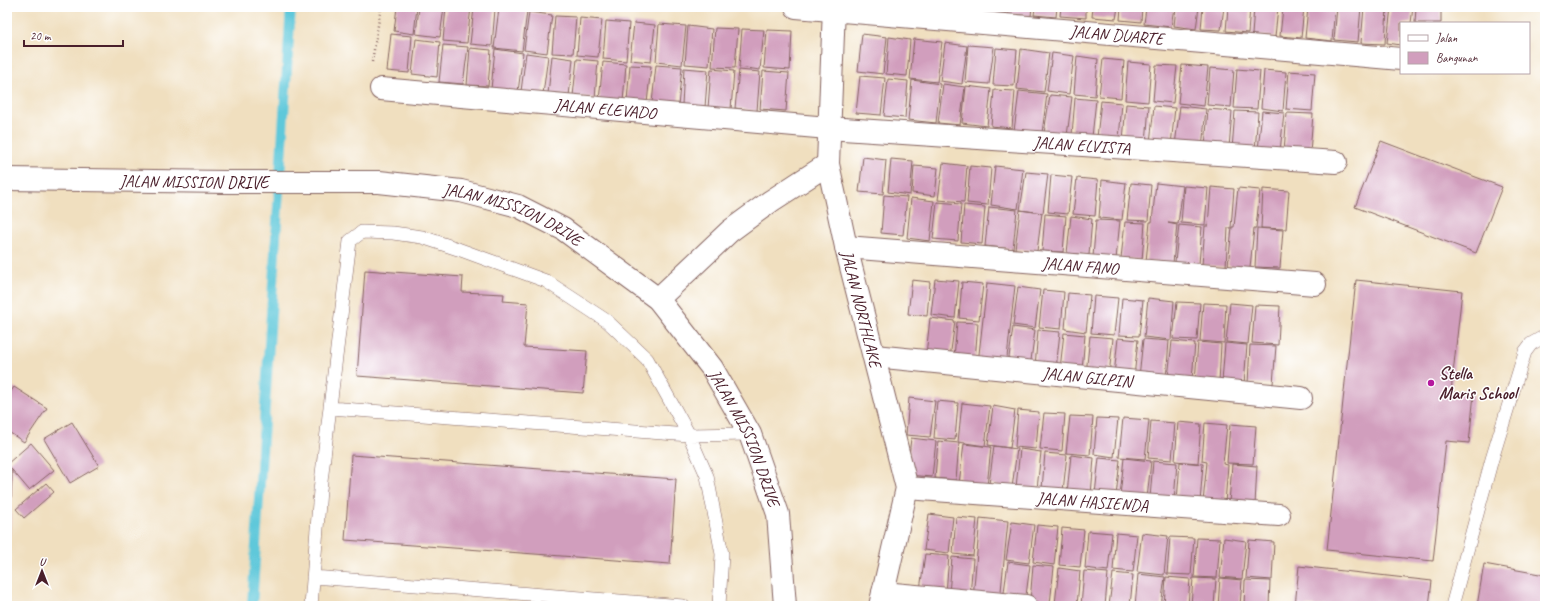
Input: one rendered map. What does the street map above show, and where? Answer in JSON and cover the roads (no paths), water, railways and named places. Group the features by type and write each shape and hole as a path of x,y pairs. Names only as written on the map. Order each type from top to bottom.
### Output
{"street":[{"name":"JALAN DUARTE","path":"796,7 834,9 1400,59"},
{"name":"JALAN NORTHLAKE","path":"834,9 828,128 828,164 846,248 907,488 881,600"},
{"name":"JALAN ELEVADO","path":"381,89 828,128"},
{"name":"JALAN ELVISTA","path":"828,128 1336,162"},
{"path":"658,299 730,231 771,201 828,164"},
{"name":"JALAN MISSION DRIVE","path":"7,179 228,182 379,182 461,191 518,206 563,230 658,299 712,368 750,434 778,514 785,606"},
{"name":"JALAN FANO","path":"846,248 1315,284"},
{"name":"JALAN GILPIN","path":"874,356 1300,398"},
{"name":"JALAN HASIENDA","path":"907,488 1279,516"},
{"path":"881,600 1026,606"}],"lane":[{"path":"311,606 320,490 350,242 362,232 393,233 422,237 546,281 607,321 647,359 689,435 707,476 722,554 719,606"},
{"path":"1452,606 1492,459 1525,352 1531,344 1545,336"},
{"path":"330,408 689,435 750,434"},
{"path":"313,577 683,606"}],"waterway":[{"path":"252,606 291,7"}],"place":[{"name":"Stella Maris School","path":"1431,383"}]}
